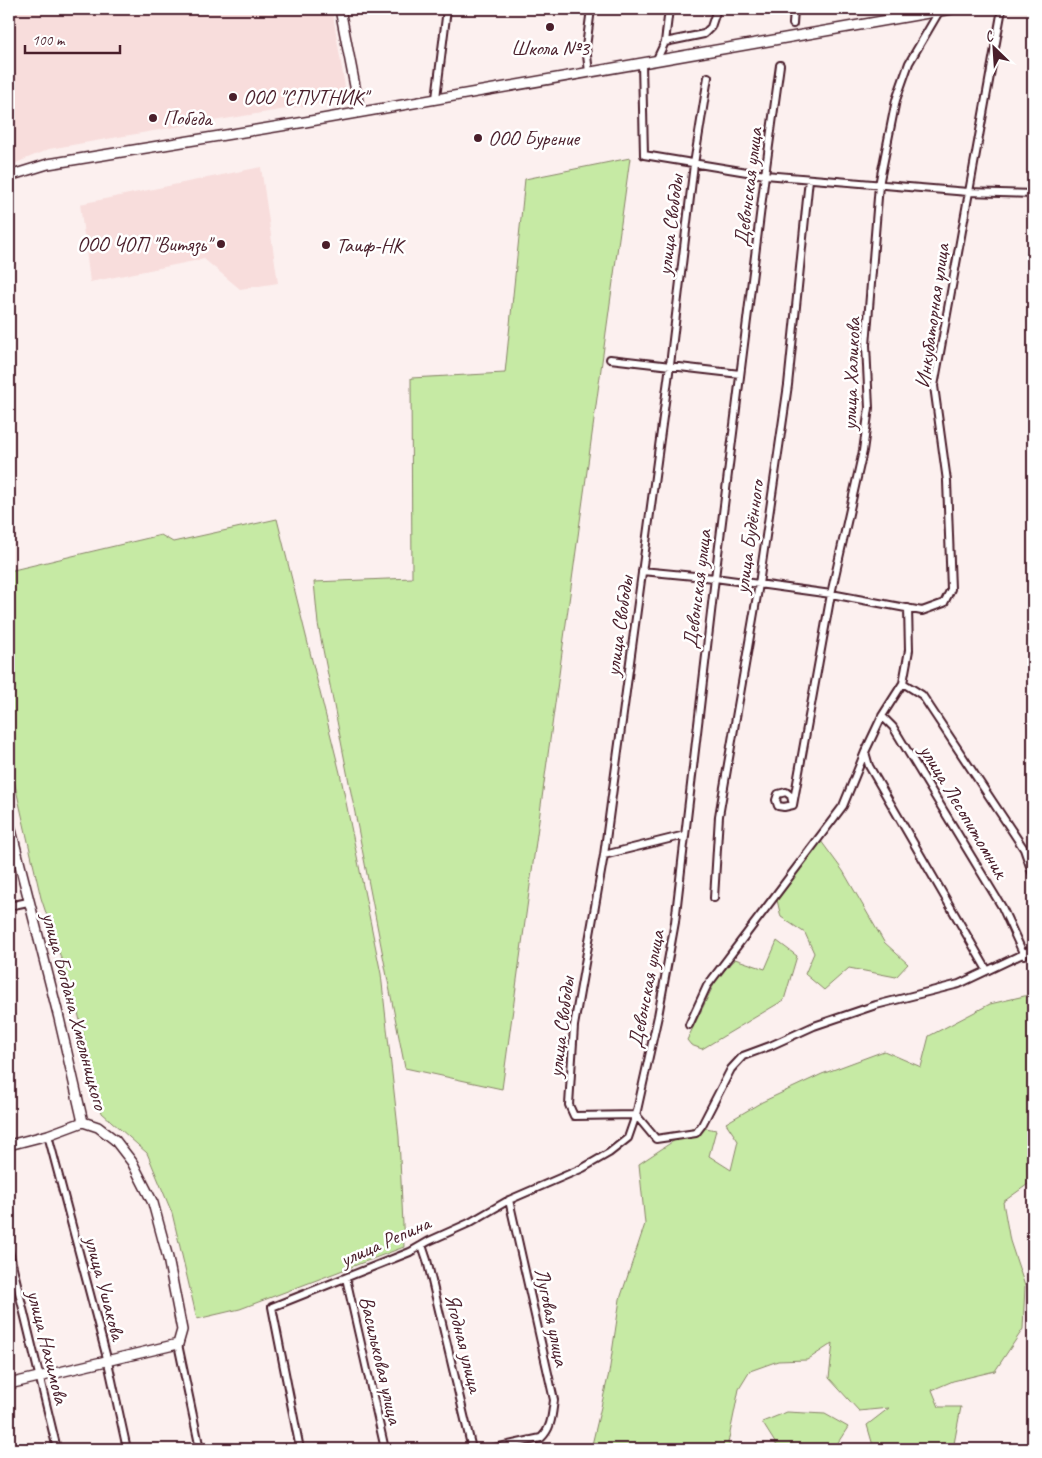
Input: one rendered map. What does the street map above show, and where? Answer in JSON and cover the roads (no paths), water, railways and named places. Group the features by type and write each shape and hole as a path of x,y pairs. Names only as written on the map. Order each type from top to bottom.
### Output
{"main road":[{"path":"340,9 360,112"},
{"path":"9,176 48,164 360,112 951,9"},
{"name":"улица Богдана Хмельницкого","path":"9,822 28,902 60,1018 83,1122 98,1127 116,1140 132,1162 153,1203 168,1258 182,1330 178,1344"},
{"path":"9,1145 48,1135 83,1122"},
{"path":"9,1384 178,1344"}],"street":[{"path":"436,98 447,9"},
{"path":"589,72 586,47 591,9"},
{"path":"657,59 665,42 669,9"},
{"path":"665,42 704,34 711,27 717,9"},
{"path":"793,24 794,9"},
{"name":"Инкубаторная улица","path":"642,571 715,578 831,594 922,611 944,603 951,589 947,481 934,386 1002,9"},
{"name":"улица Халикова","path":"792,805 831,594 863,451 869,408 866,345 878,185 896,100 908,63 940,10"},
{"path":"642,63 644,155 765,175 968,192 1033,194"},
{"name":"Девонская улица","path":"509,1200 583,1168 609,1153 628,1138 636,1115 658,1016 675,922 715,578 780,65"},
{"name":"улица Свободы","path":"636,1115 574,1116 569,1105 574,1026 604,855 670,365 694,164 708,77"},
{"name":"улица Будённого","path":"714,898 720,816 759,584 788,385 809,179"},
{"path":"610,359 740,374"},
{"path":"689,1025 707,986 843,806 882,716 903,683 909,650 908,608"},
{"path":"903,683 922,695 1024,849 1033,875"},
{"name":"улица Лесопитомник","path":"882,716 893,727 1002,907 1024,955"},
{"path":"865,752 869,766 987,970"},
{"path":"604,855 685,835"},
{"path":"9,906 28,902"},
{"path":"636,1115 656,1139 696,1133 731,1069 743,1056 814,1026 876,1005 959,984 1024,955 1033,949"},
{"name":"улица Ушакова","path":"48,1135 108,1362 128,1449"},
{"name":"улица Репина","path":"300,1449 272,1307 410,1252 429,1241 469,1224 509,1200"},
{"name":"Луговая улица","path":"490,1449 541,1438 546,1433 551,1422 554,1400 509,1200"},
{"name":"Ягодная улица","path":"422,1245 472,1449"},
{"name":"улица Нахимова","path":"9,1251 57,1449"},
{"name":"Васильковая улица","path":"346,1278 385,1449"},
{"name":"улица Богдана Хмельницкого","path":"178,1344 200,1449"}],"place":[{"name":"Школа №3","path":"550,27"},
{"name":"ООО \"СПУТНИК\"","path":"233,97"},
{"name":"Победа","path":"153,118"},
{"name":"ООО Бурение","path":"478,138"},
{"name":"ООО ЧОП \"Витязь\"","path":"221,244"},
{"name":"Таиф-НК","path":"326,245"}]}
